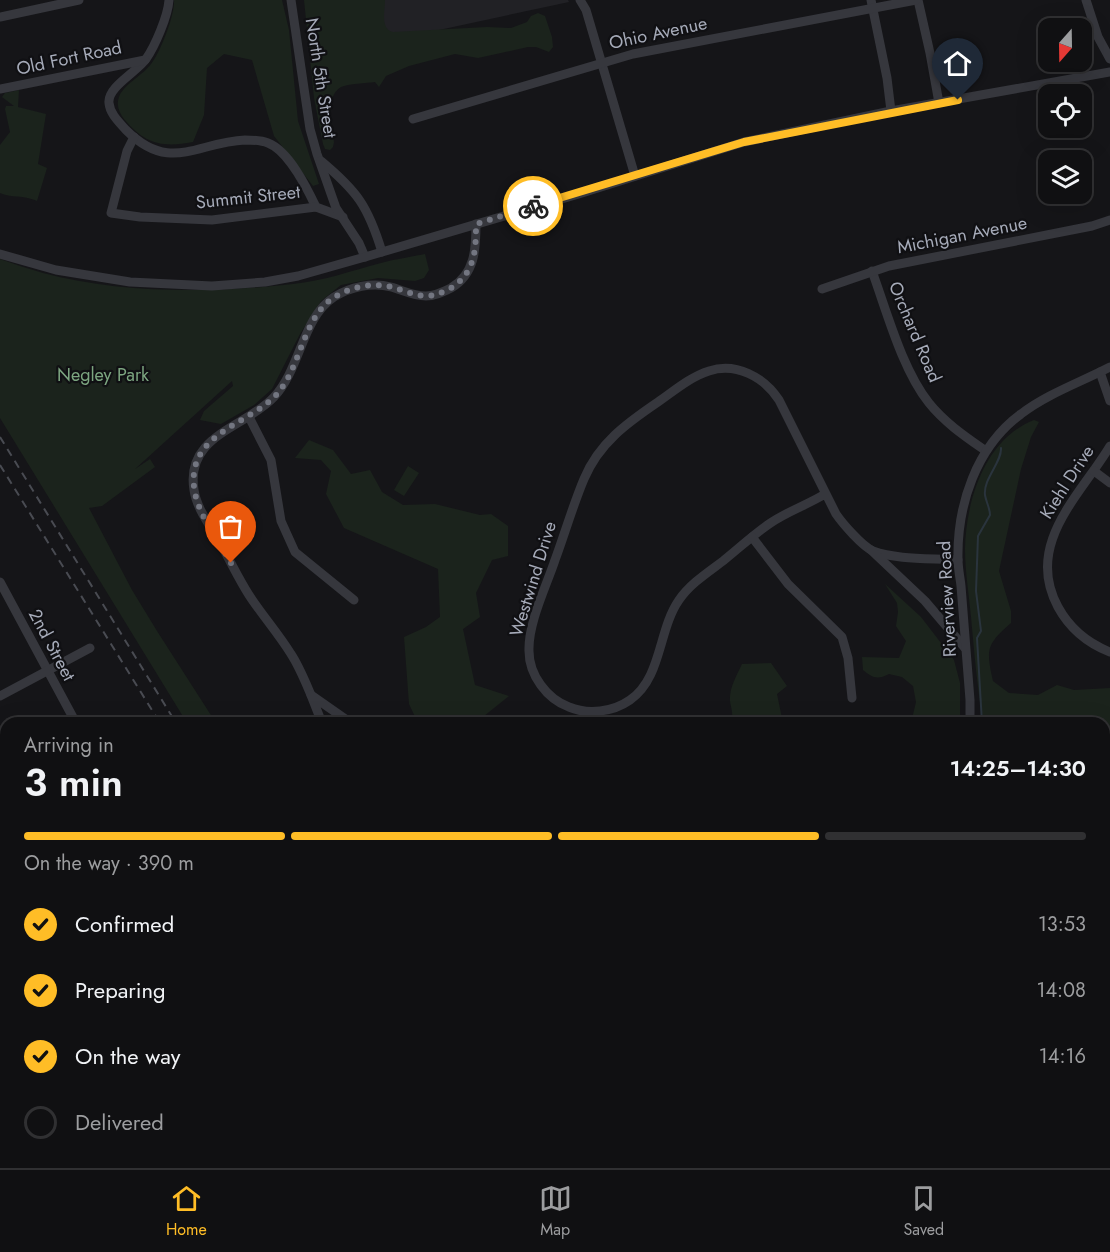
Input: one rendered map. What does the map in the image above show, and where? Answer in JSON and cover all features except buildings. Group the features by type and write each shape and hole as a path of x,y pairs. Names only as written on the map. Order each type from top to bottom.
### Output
{"street":[{"path":"0,17 79,0"},
{"path":"169,0 164,18 145,60 117,86 108,102 113,115 134,137 150,147 174,154 242,140 270,143 285,156 316,207 343,217"},
{"name":"North 5th Street","path":"291,0 310,129 330,194 365,257"},
{"path":"580,0 586,10 635,176"},
{"path":"917,0 939,103"},
{"name":"Ohio Avenue","path":"413,119 602,62 873,4 917,0"},
{"path":"1086,0 1098,37 1110,59"},
{"path":"873,4 891,111"},
{"name":"Old Fort Road","path":"0,89 145,60"},
{"path":"0,254 38,266 86,276 154,284 200,286 266,282 298,276 365,257 744,142 891,111 1110,72"},
{"name":"Summit Street","path":"134,137 127,151 111,213 140,217 212,220 316,207"},
{"path":"319,159 357,195 371,219 382,252"},
{"name":"Michigan Avenue","path":"822,289 872,271 936,256 1092,226 1110,220"},
{"path":"320,717 290,652 247,592 204,516 194,492 194,471 199,455 205,446 218,435 249,417 273,398 288,379 313,321 329,301 354,288 372,285 393,287 426,296 443,292 460,282 468,273 476,241 476,224"},
{"name":"Orchard Road","path":"872,271 909,369 920,390 951,425 986,451"},
{"name":"Riverview Road","path":"970,717 957,560 966,493 972,478 986,451 1020,414 1037,403 1110,367"},
{"name":"Westwind Drive","path":"825,494 770,524 700,578 682,596 674,609 647,681 628,702 608,710 578,711 558,702 543,688 532,668 529,652 530,640 578,493 592,463 617,431 687,382 709,371 730,369 749,374 766,384 779,400 841,522 925,601 965,648"},
{"path":"1100,372 1110,401"},
{"path":"249,417 271,460 281,521 295,552 354,600"},
{"name":"Kiehl Drive","path":"1110,446 1057,526 1048,557 1049,580 1055,601 1070,625 1092,644 1110,652"},
{"path":"1094,471 1110,483"},
{"path":"752,537 788,584 839,633 848,658 852,698"},
{"path":"871,550 894,555 957,560"},
{"name":"2nd Street","path":"0,582 73,717"},
{"path":"0,696 90,648"},
{"path":"311,694 343,717"}],"shaded area":[{"path":"382,0 568,0 569,2 383,42"}],"green space":[{"path":"174,0 282,0 289,30 298,121 319,184 313,186 274,136 252,60 224,54 207,68 204,115 193,142 163,144 155,142 139,134 124,119 118,103 121,92 155,59 170,24"},
{"path":"304,0 385,0 386,27 393,32 487,27 511,28 527,22 531,16 538,13 545,16 553,47 549,52 536,47 528,47 478,58 455,54 409,66 386,76 379,87 375,82 341,87 332,98 331,121 334,142 330,150 325,149 323,144 314,98"},
{"path":"19,90 18,107 46,114 38,164 47,168 37,201 0,193 0,145 10,132 5,109 6,106 14,106 2,97 5,93"},
{"name":"Negley Park","path":"425,254 429,270 424,278 415,281 378,278 341,285 321,301 300,334 272,389 254,405 221,424 200,420 204,411 233,386 232,381 135,469 150,459 155,467 102,506 89,508 132,590 212,717 183,717 0,418 0,259 73,280 168,290 232,289 304,283"},
{"path":"1034,420 1039,422 1031,437 1021,469 999,571 1011,611 1011,623 990,648 989,662 993,681 1009,693 1038,695 1057,685 1074,690 1110,688 1110,717 982,717 965,557 966,530 974,492 982,473 991,456 1017,429"},
{"path":"309,440 333,450 351,474 370,470 382,492 403,505 435,504 480,515 491,514 508,526 508,556 492,560 476,593 480,617 463,629 475,685 509,696 484,717 415,717 409,704 404,637 426,627 440,617 438,569 344,528 326,494 331,471 321,460 295,458"},
{"path":"408,466 419,473 404,496 394,490"},
{"path":"885,584 921,617 954,660 960,683 960,717 912,717 916,702 913,686 902,677 889,674 875,677 863,670 862,657 899,658 906,641 896,626 897,603"},
{"path":"771,663 787,686 777,694 782,717 732,717 731,691 742,664"}],"waterway":[{"path":"982,717 977,638 981,631 976,591 978,536 990,515 985,489 999,459 1001,448"}],"railway":[{"path":"0,437 172,717"},
{"path":"0,465 156,717"}],"way so far":[{"path":"231,563 204,516 194,492 194,471 199,455 205,446 218,435 254,414 279,392 293,369 313,321 334,297 354,288 372,285 393,287 426,296 443,292 460,282 468,273 475,255 476,224 533,206"}],"route":[{"path":"533,206 744,142 891,111 958,100"}]}
